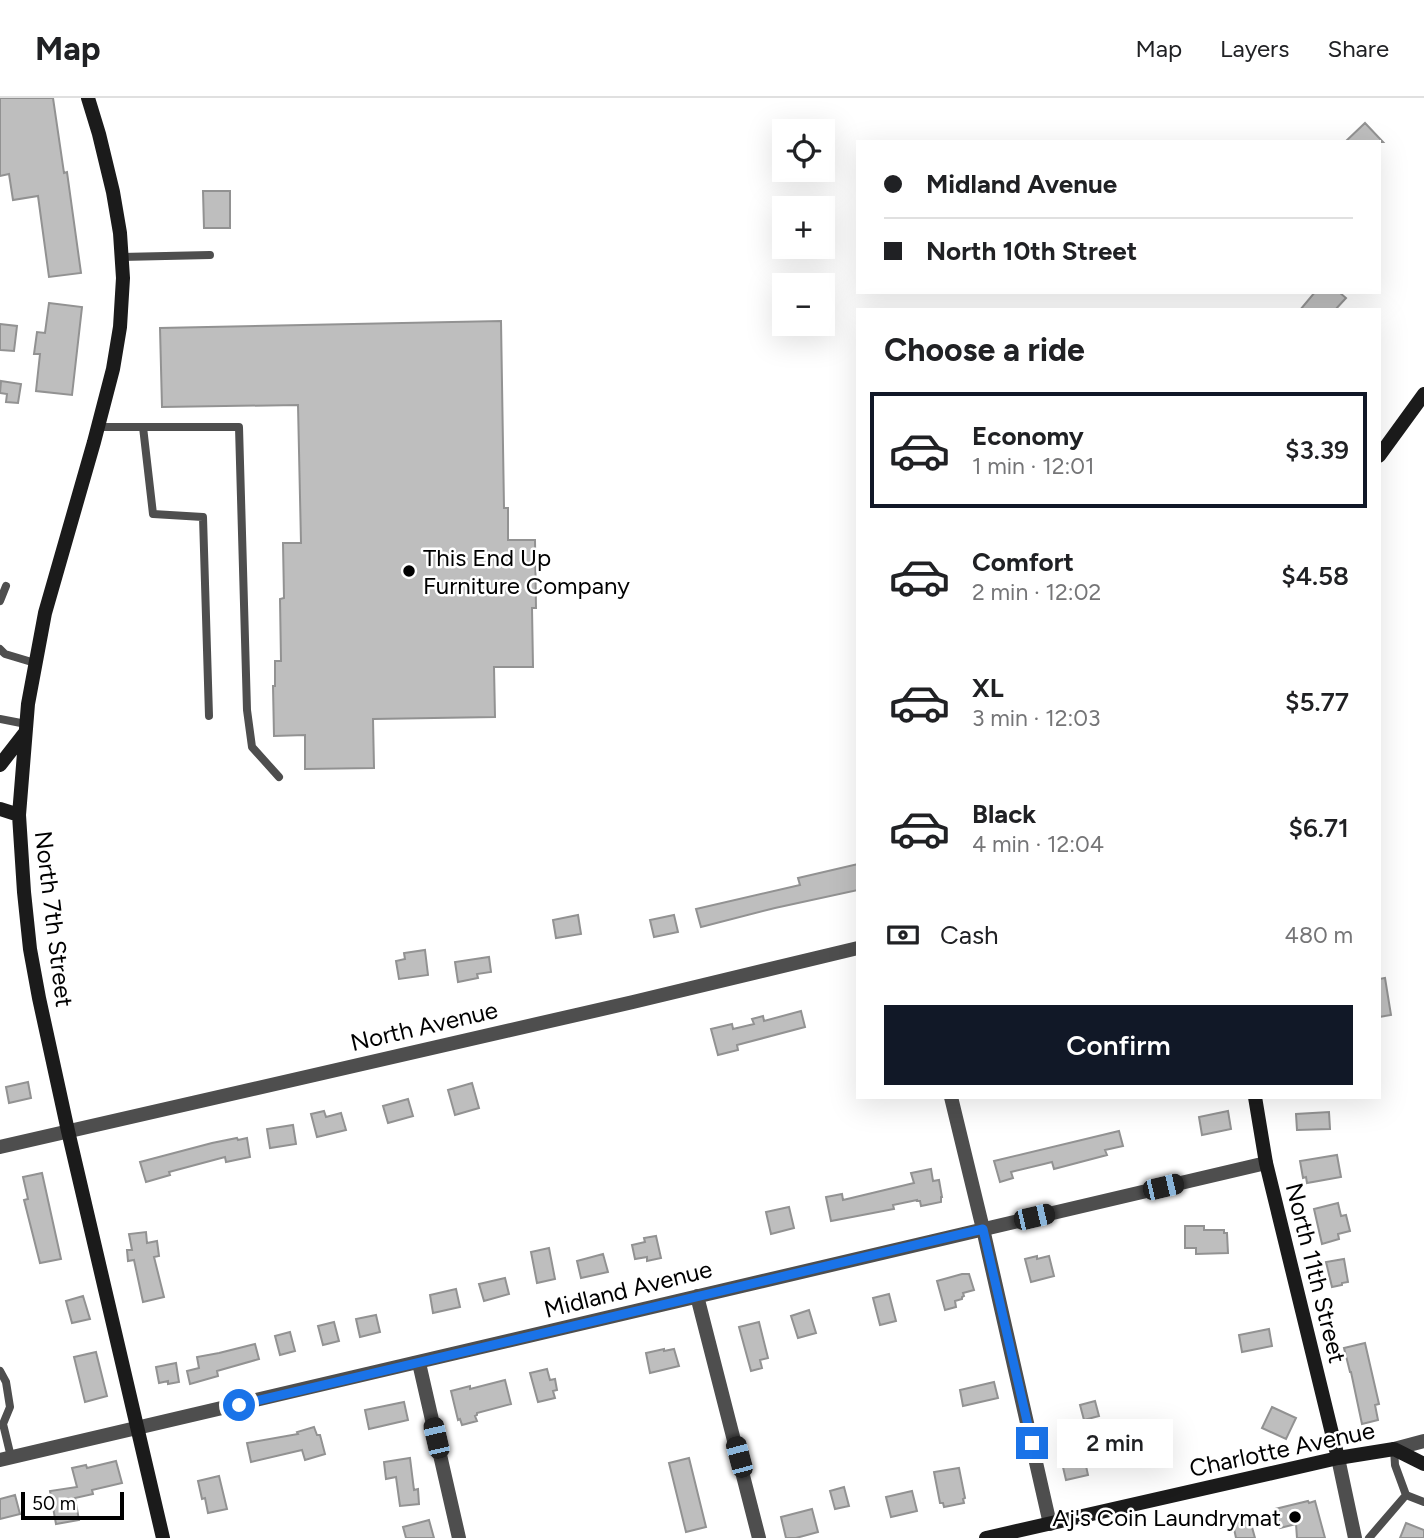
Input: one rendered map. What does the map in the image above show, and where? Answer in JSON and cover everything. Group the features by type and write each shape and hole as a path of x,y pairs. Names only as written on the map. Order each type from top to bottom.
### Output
{"street":[{"name":"North 7th Street","path":"88,98 113,192 120,233 120,327 113,369 98,427 45,613 25,729 19,815 30,949 39,998 163,1538"},
{"path":"1381,453 1424,394"},
{"path":"0,765 25,729"},
{"path":"0,809 19,815"},
{"name":"North Avenue","path":"0,1147 856,948"},
{"path":"951,1099 1050,1524"},
{"name":"North 11th Street","path":"1255,1099 1266,1163 1338,1458"},
{"name":"Midland Avenue","path":"6,1459 1266,1163"},
{"path":"697,1296 760,1538"},
{"path":"419,1363 459,1538"},
{"name":"Charlotte Avenue","path":"986,1538 1424,1441"},
{"path":"1394,1449 1424,1464"},
{"path":"1338,1458 1355,1538"}],"lane":[{"path":"121,257 210,255"},
{"path":"98,427 239,427 247,710 252,747 279,777"},
{"path":"143,427 153,514 203,517 209,716"},
{"path":"0,601 6,586"},
{"path":"0,649 5,654 35,663"},
{"path":"0,719 25,729"},
{"path":"0,1371 6,1382 10,1406 3,1424 6,1459"},
{"path":"1394,1449 1395,1465 1406,1495 1424,1502"},
{"path":"1369,1538 1406,1495"}],"building":[{"path":"0,98 53,98 64,173 67,172 81,273 49,277 38,196 13,200 9,174 0,176"},
{"path":"1365,123 1383,142 1381,140 1347,140"},
{"path":"203,191 230,191 230,228 204,228"},
{"path":"1313,294 1341,294 1346,298 1337,308 1302,308"},
{"path":"49,303 82,307 72,395 36,391 40,354 34,354 37,332 45,333"},
{"name":"This End Up Furniture Company","path":"501,321 504,508 508,508 508,540 535,540 533,667 494,667 495,717 373,719 374,768 305,769 305,735 274,736 273,686 275,661 281,661 283,543 301,543 298,405 162,407 160,328"},
{"path":"0,324 17,326 14,351 0,350"},
{"path":"1,381 21,384 18,403 6,402 7,394 0,393"},
{"path":"856,864 856,890 701,927 696,909 800,885 798,878"},
{"path":"578,915 581,934 556,938 553,920"},
{"path":"674,915 678,932 654,937 650,920"},
{"path":"425,950 428,975 399,979 396,961 405,959 404,953"},
{"path":"489,957 491,972 477,974 478,978 458,982 455,962"},
{"path":"1385,978 1391,1015 1381,1017 1381,979"},
{"path":"801,1011 805,1027 737,1045 738,1050 718,1055 711,1029 732,1024 733,1029 754,1024 752,1019 763,1016 764,1021"},
{"path":"28,1082 31,1098 9,1103 6,1087"},
{"path":"472,1083 479,1108 455,1115 448,1090"},
{"path":"408,1099 413,1116 388,1123 383,1106"},
{"path":"324,1111 326,1117 341,1113 346,1130 317,1137 311,1114"},
{"path":"1228,1111 1231,1129 1202,1135 1199,1117"},
{"path":"1329,1112 1330,1129 1297,1130 1296,1114"},
{"path":"293,1125 296,1144 270,1148 267,1129"},
{"path":"1119,1131 1123,1146 1105,1150 1107,1155 1054,1169 1052,1162 1011,1172 1013,1178 1000,1182 994,1161"},
{"path":"237,1138 247,1138 250,1157 226,1162 225,1157 169,1172 170,1175 146,1182 140,1162"},
{"path":"1337,1155 1341,1177 1307,1183 1306,1177 1303,1178 1300,1161"},
{"path":"931,1169 933,1181 939,1180 941,1202 921,1206 917,1200 893,1205 894,1209 831,1221 826,1197 842,1194 843,1200 914,1183 911,1173"},
{"path":"42,1173 61,1259 40,1263 24,1200 28,1199 23,1177"},
{"path":"1338,1203 1341,1216 1346,1215 1350,1231 1338,1234 1339,1239 1322,1244 1314,1209"},
{"path":"789,1207 794,1228 771,1234 766,1212"},
{"path":"1185,1226 1224,1230 1224,1233 1227,1233 1228,1253 1196,1254 1196,1248 1185,1248"},
{"path":"146,1232 147,1243 157,1241 159,1256 154,1257 164,1297 143,1302 134,1260 128,1261 127,1250 132,1250 129,1234"},
{"path":"656,1236 661,1258 647,1261 647,1257 635,1259 632,1245 645,1242 644,1238"},
{"path":"549,1248 555,1279 537,1283 531,1252"},
{"path":"603,1254 608,1272 581,1278 577,1261"},
{"path":"1037,1256 1037,1259 1049,1256 1054,1276 1031,1282 1025,1259"},
{"path":"1344,1259 1348,1282 1332,1287 1326,1262"},
{"path":"969,1274 974,1290 963,1293 962,1299 955,1301 956,1307 945,1310 937,1281"},
{"path":"505,1278 509,1294 484,1301 479,1284"},
{"path":"456,1289 460,1307 433,1313 430,1295"},
{"path":"889,1294 896,1321 880,1325 873,1298"},
{"path":"83,1296 90,1319 72,1323 66,1301"},
{"path":"809,1310 816,1333 798,1338 791,1316"},
{"path":"376,1315 380,1332 360,1337 356,1319"},
{"path":"334,1322 339,1341 323,1345 318,1326"},
{"path":"759,1322 768,1358 760,1360 762,1368 751,1371 739,1327"},
{"path":"1269,1329 1272,1346 1242,1352 1239,1335"},
{"path":"290,1332 295,1351 280,1355 275,1336"},
{"path":"1365,1343 1379,1404 1375,1405 1378,1420 1362,1424 1344,1348"},
{"path":"255,1344 259,1359 217,1371 218,1376 190,1384 187,1371 199,1368 197,1357"},
{"path":"674,1349 679,1366 650,1373 646,1353"},
{"path":"96,1352 107,1396 85,1402 74,1357"},
{"path":"176,1363 179,1382 159,1383 156,1367"},
{"path":"547,1369 550,1380 555,1379 555,1398 538,1402 530,1373"},
{"path":"505,1380 511,1404 477,1413 477,1421 462,1425 460,1419 458,1420 451,1391"},
{"path":"994,1382 998,1398 963,1406 960,1390"},
{"path":"1095,1401 1099,1416 1084,1420 1080,1405"},
{"path":"404,1402 408,1420 369,1429 365,1410"},
{"path":"1272,1407 1296,1418 1286,1439 1262,1428"},
{"path":"314,1427 317,1435 320,1435 325,1454 305,1460 302,1450 251,1462 247,1443 298,1434 297,1432"},
{"path":"1080,1439 1088,1475 1066,1480 1059,1450 1068,1448 1066,1442"},
{"path":"410,1458 414,1490 418,1489 419,1504 400,1506 396,1477 386,1479 384,1462"},
{"path":"689,1458 706,1527 686,1532 669,1463"},
{"path":"116,1461 122,1483 92,1490 93,1494 75,1498 79,1520 56,1524 50,1491 77,1487 72,1468 86,1465 87,1468"},
{"path":"959,1468 964,1503 944,1507 943,1503 940,1503 934,1472"},
{"path":"219,1476 227,1509 208,1513 198,1481"},
{"path":"844,1487 849,1506 835,1509 830,1491"},
{"path":"912,1491 917,1511 891,1517 886,1497"},
{"path":"15,1495 20,1514 0,1519 0,1499"},
{"name":"Aj's Coin Laundrymat","path":"1315,1501 1325,1538 1297,1538 1296,1524 1280,1528 1275,1509"},
{"path":"812,1509 818,1532 786,1538 781,1517"},
{"path":"429,1520 434,1538 406,1538 403,1527"},
{"path":"1250,1520 1255,1538 1236,1538 1233,1524"},
{"path":"1406,1523 1424,1530 1424,1538 1400,1538"}],"place":[{"name":"This End Up Furniture Company","path":"409,571"},
{"name":"Aj's Coin Laundrymat","path":"1295,1517"}],"route":[{"path":"239,1405 983,1229 1032,1443"}]}
